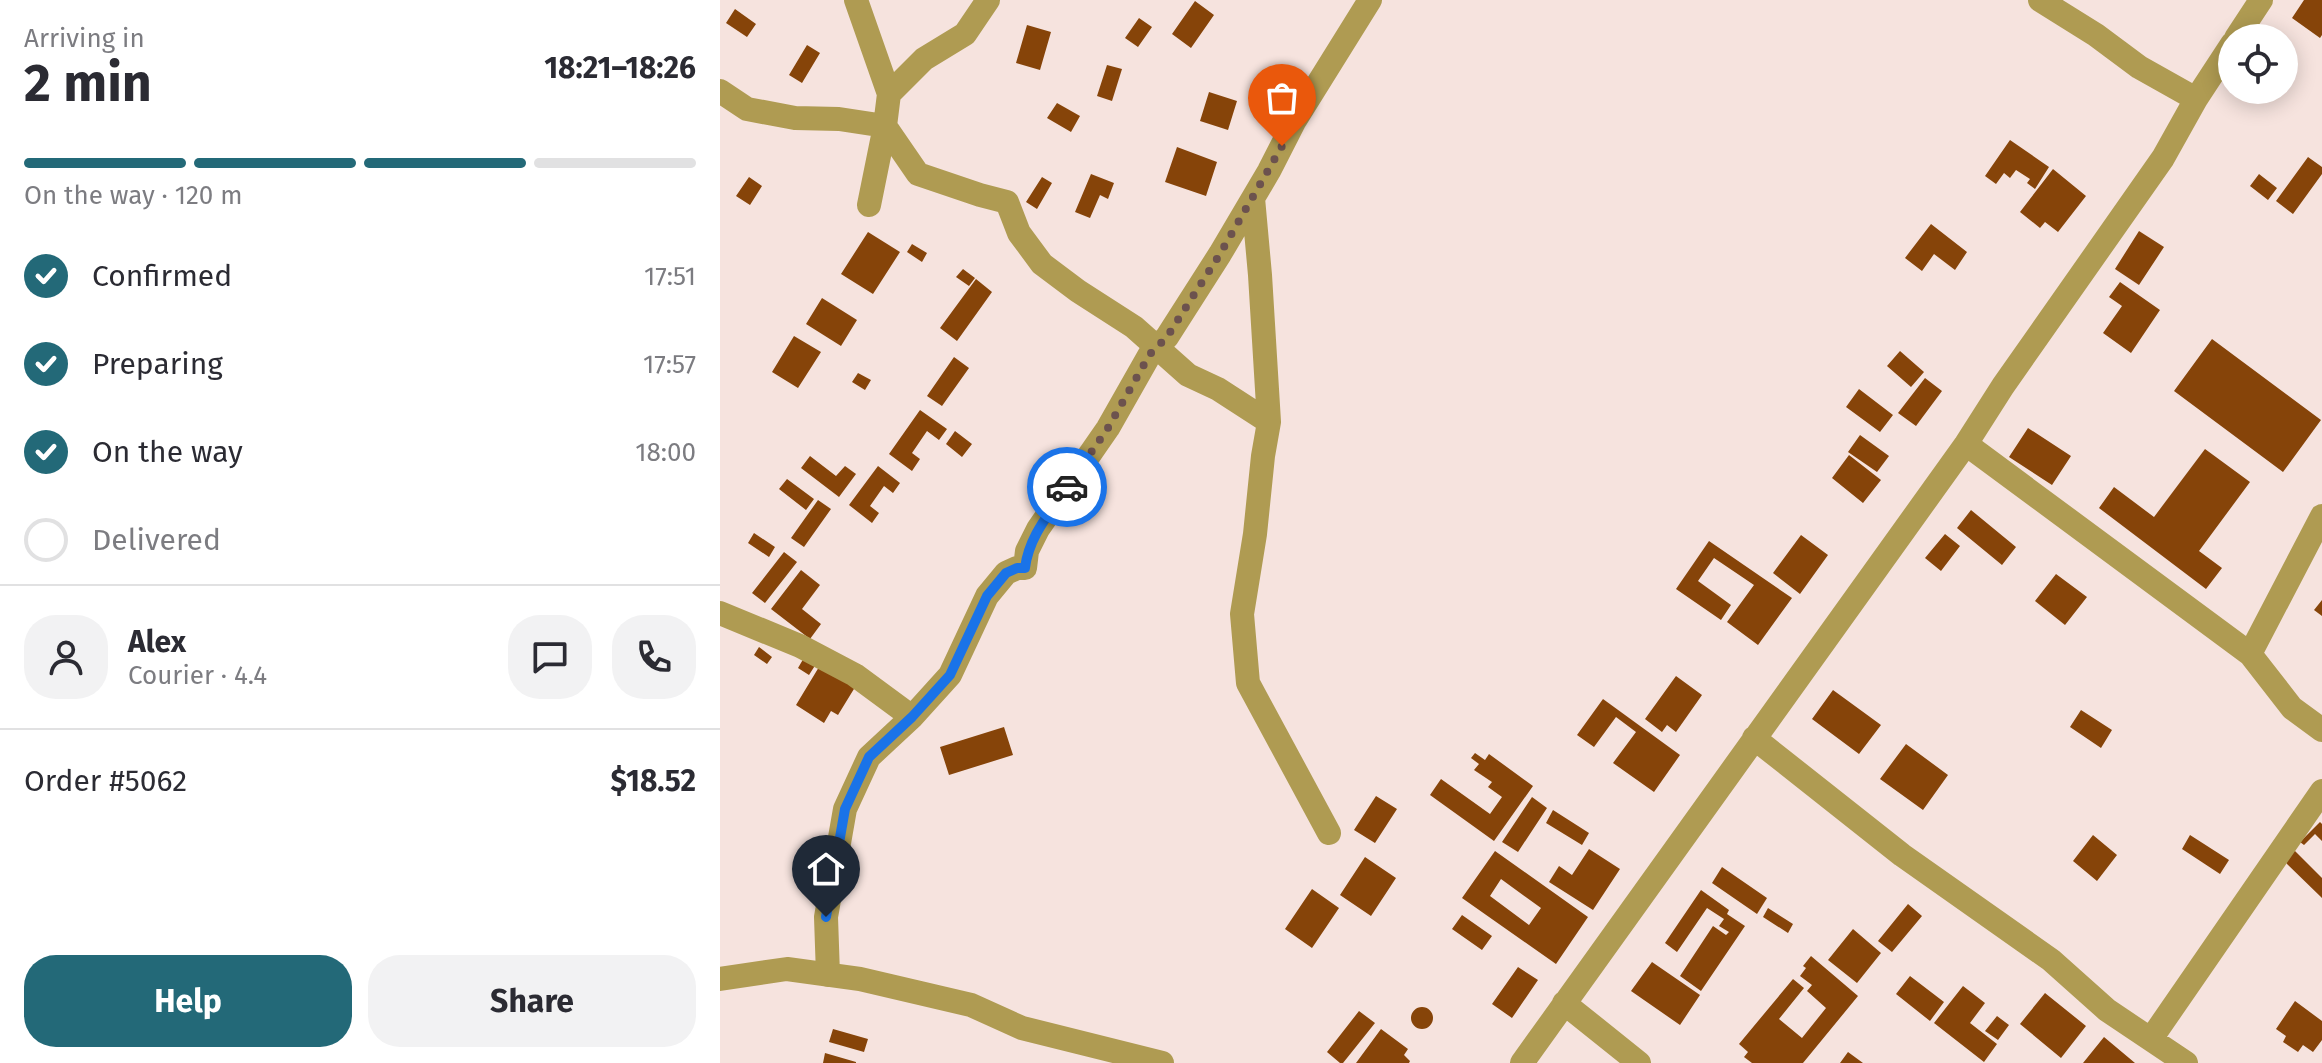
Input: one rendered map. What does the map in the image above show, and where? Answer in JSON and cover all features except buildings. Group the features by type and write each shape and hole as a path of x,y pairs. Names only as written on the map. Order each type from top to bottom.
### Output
{"street":[{"path":"856,0 889,94 869,205"},
{"path":"889,94 924,59 965,34 988,0"},
{"path":"828,975 826,917 845,809 869,757 912,717 950,675 987,596 1006,573 1025,568 1027,551 1038,529 1108,428 1150,354 1167,337 1370,0"},
{"path":"2040,0 2096,35 2139,67 2196,99"},
{"path":"2245,24 2261,0"},
{"path":"1522,1063 1966,444 2021,359 2163,158 2218,65"},
{"path":"720,91 747,109 795,118 839,119 885,126 918,174 1007,202 1019,233 1042,264 1134,327 1188,375 1218,389 1269,422"},
{"path":"1253,198 1269,422 1242,614 1248,683 1329,833"},
{"path":"1966,444 2250,654 2292,708 2322,730"},
{"path":"2250,654 2322,516"},
{"path":"720,613 800,646 855,675 912,717"},
{"path":"1754,738 1902,855 2051,960 2107,1010 2186,1063"},
{"path":"2151,1039 2322,791"},
{"path":"720,979 787,969 860,979 971,1005 1022,1028 1162,1063"},
{"path":"1564,1003 1639,1063"}],"way so far":[{"path":"1067,487 1108,428 1150,354 1167,337 1220,254 1282,146"}],"route":[{"path":"826,917 845,809 869,757 912,717 950,675 987,596 1006,573 1025,568 1027,551 1038,529 1067,487"}]}
